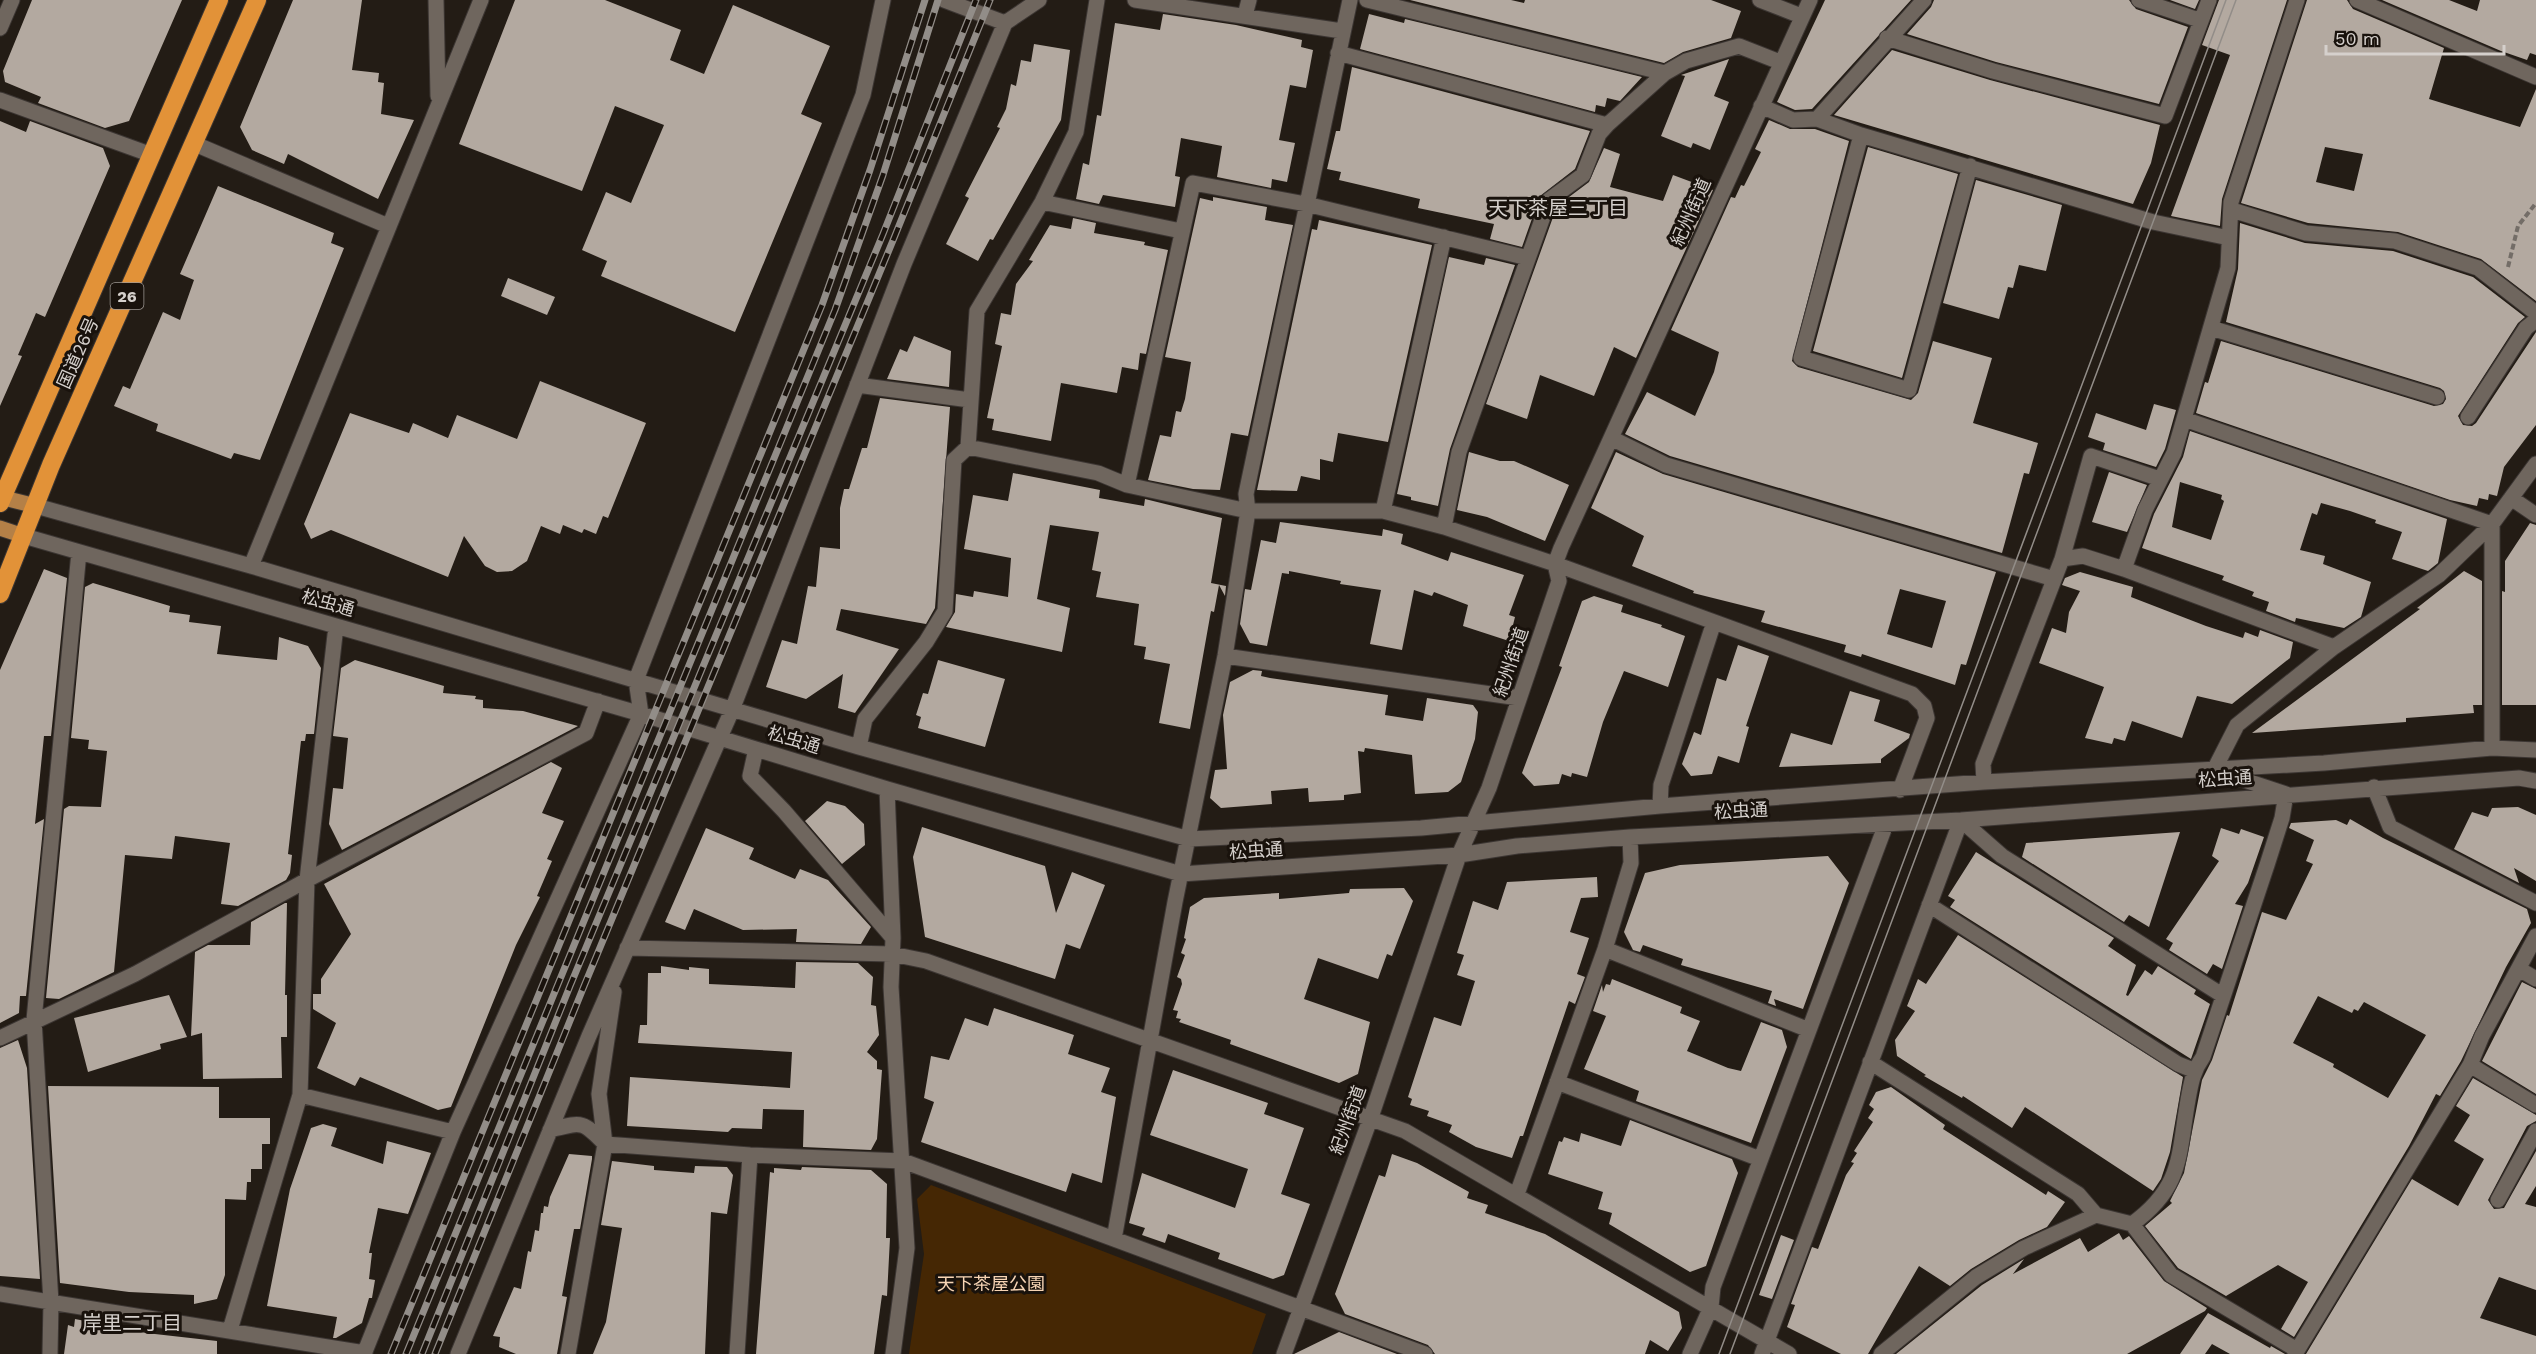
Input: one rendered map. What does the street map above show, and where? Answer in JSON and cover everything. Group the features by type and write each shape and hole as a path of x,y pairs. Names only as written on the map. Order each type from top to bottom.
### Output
{"highway":[{"name":"国道26号","path":"1,499 219,0"},
{"name":"国道26号","path":"0,594 51,465 257,0"}],"main road":[{"path":"1,499 36,506"},
{"path":"0,528 24,536"}],"street":[{"path":"0,28 12,0"},
{"path":"436,0 438,102"},
{"path":"251,566 481,0"},
{"path":"0,1294 364,1353 453,1132 641,714 636,680 862,95 883,0"},
{"path":"944,0 1005,23"},
{"path":"464,1352 550,1130 718,737 732,710 904,264 1005,23 1039,0"},
{"path":"859,747 865,719 926,642 945,612 954,460 968,447 977,311 1042,202 1076,132 1097,0"},
{"path":"1136,0 1342,31"},
{"path":"1245,15 1249,0"},
{"path":"1114,1239 1181,874 1225,656 1248,511 1246,494 1350,0"},
{"path":"1367,0 1665,73"},
{"path":"1760,0 1801,16"},
{"name":"紀州街道","path":"1284,1354 1371,1117 1459,855 1475,821 1519,698 1559,580 1556,564 1780,62 1810,0"},
{"path":"1817,119 1887,38 1924,0"},
{"path":"2139,0 2199,20"},
{"path":"1887,38 1993,71 2165,116 2199,20 2209,0"},
{"path":"2124,569 2145,510 2174,453 2228,268 2231,202 2297,0"},
{"path":"2357,0 2536,77"},
{"path":"1444,527 1459,452 1549,200 1583,175 1599,134 1665,73 1686,61 1739,46 1780,62"},
{"path":"1338,53 1607,125"},
{"path":"0,100 152,155"},
{"path":"1761,106 1793,120 1817,119 1861,135 2154,222 2229,238"},
{"path":"1861,135 1801,358 1909,390 1970,166"},
{"path":"195,144 388,226"},
{"path":"1127,485 1193,183 1306,204 1528,258"},
{"path":"1042,202 1181,231"},
{"path":"2232,210 2306,233 2395,241 2478,268 2536,313"},
{"path":"1383,512 1444,237"},
{"path":"2468,417 2526,328 2536,320"},
{"path":"2211,328 2437,397"},
{"path":"857,385 970,400"},
{"path":"2184,419 2493,524"},
{"path":"1611,438 1665,465 2054,579"},
{"path":"968,447 1098,473 1127,485 1248,511 1383,512 1444,527 1556,564 1912,694 1924,706 1927,718 1900,790"},
{"path":"1984,782 1983,764 2062,559 2091,456 2160,479"},
{"path":"2132,1224 2157,1203 2175,1174 2193,1070 2203,1057 2282,818 2286,794 2214,770 2237,725 2334,647 2439,575 2493,524 2536,464"},
{"path":"2511,498 2536,515"},
{"name":"松虫通","path":"36,506 251,566 859,747 1189,839 1421,828 1475,821 1660,806 1984,782 2214,770 2492,748 2536,750"},
{"path":"2492,748 2493,524"},
{"name":"松虫通","path":"24,536 598,701 887,789 1181,874 1459,855 1517,846 1630,837 1961,820 2374,787 2519,778 2536,780"},
{"path":"50,1354 51,1302 34,1020 79,552"},
{"path":"2062,559 2083,556 2124,569 2334,647"},
{"path":"1660,806 1661,785 1714,622"},
{"path":"230,1330 300,1095 307,880 336,626"},
{"path":"1225,656 1519,698"},
{"path":"0,1038 135,974 307,880 586,733 598,701"},
{"path":"756,749 750,776 784,811 893,938"},
{"path":"2374,787 2390,827 2536,903"},
{"path":"887,789 893,938 891,987 907,1248 893,1354"},
{"path":"1764,1347 1961,820 2001,856 2222,995"},
{"path":"1690,1354 1711,1307 1713,1287 1886,824"},
{"path":"1517,1194 1605,949 1631,863 1630,837"},
{"path":"1929,906 2178,1064 2193,1070"},
{"path":"1870,1062 2078,1194 2096,1215 2132,1224 2171,1275 2296,1352 2470,1065 2482,1036 2536,936"},
{"path":"627,948 892,954 926,961 1150,1038 1405,1131 1711,1307 1764,1347 1789,1354"},
{"path":"1605,949 1809,1030"},
{"path":"2519,969 2536,979"},
{"path":"568,1354 605,1144 599,1094 617,971"},
{"path":"2470,1065 2536,1105"},
{"path":"1557,1082 1760,1160"},
{"path":"300,1095 453,1132"},
{"path":"550,1130 575,1124 588,1126 605,1144 750,1155 903,1161 1301,1306 1425,1354"},
{"path":"2498,1200 2536,1131"},
{"path":"737,1354 750,1155"},
{"path":"1881,1354 1976,1277 2024,1248 2096,1215"}],"path":[{"path":"2504,286 2518,226 2536,203"}],"green space":[{"name":"天下茶屋公園","path":"931,1185 1266,1314 1252,1354 909,1354 924,1254 917,1199"}],"building":[{"path":"32,0 182,0 129,121 105,128 38,103 41,97 5,82 3,71"},
{"path":"293,0 362,0 352,70 379,73 378,82 384,83 381,114 414,120 378,199 288,154 284,164 252,150 240,127"},
{"path":"515,0 605,0 681,30 670,60 704,74 733,5 830,46 801,114 822,123 735,332 601,276 607,261 582,250 606,192 631,203 664,125 615,106 582,191 459,144"},
{"path":"1410,0 1511,0 1524,3 1525,0 1711,0 1741,11 1731,38 1683,52 1664,63"},
{"path":"1825,0 1911,0 1812,109 1795,110 1777,102"},
{"path":"1934,0 2129,0 2136,9 2188,27 2159,104 1996,62 1907,34 1931,7"},
{"path":"2170,0 2199,0 2195,9"},
{"path":"2219,0 2287,0 2222,199 2220,226 2171,216 2230,55 2202,45"},
{"path":"2307,0 2347,0 2353,9 2444,48 2429,99 2520,127 2536,89 2536,301 2481,259 2398,232 2308,223 2241,203","holes":["2325,147 2363,154 2354,191 2316,182"]},
{"path":"2382,0 2449,0 2477,11 2480,0 2536,0 2536,55 2530,53 2527,60 2501,51"},
{"path":"1163,14 1236,25 1302,40 1301,47 1313,50 1306,88 1290,85 1279,140 1295,143 1287,182 1272,179 1271,188 1217,177 1222,146 1181,138 1175,176 1180,177 1175,207 1103,195 1099,204 1076,199 1083,163 1089,165 1097,115 1101,116 1115,23 1160,30"},
{"path":"1369,14 1404,23 1405,19 1642,77 1620,101 1607,98 1605,107 1596,105 1595,112 1360,49"},
{"path":"1034,44 1070,50 1061,120 993,240 990,239 978,261 946,244 969,198 965,196 1000,128 997,127 1006,109 1011,84 1016,86 1021,60 1031,62"},
{"path":"1892,50 1990,80 2160,125 2151,163 2133,204 1834,115"},
{"path":"1729,59 1714,96 1729,102 1710,150 1693,143 1691,148 1661,136 1685,76 1681,75"},
{"path":"1352,67 1590,131 1575,169 1540,196 1522,247 1490,239 1494,224 1418,208 1420,199 1339,180 1341,172 1327,169 1336,131 1340,131"},
{"path":"1769,120 1790,129 1815,129 1849,141 1792,361 1798,367 1911,400 1918,393 1933,341 1992,358 1973,423 2038,443 2029,474 2024,473 2002,553 1670,456 1625,434 1647,392 1695,416 1714,372 1719,352 1671,330 1731,197 1735,198 1741,185 1744,186 1761,152 1755,149"},
{"path":"0,121 26,132 30,121 103,148 110,166 45,317 36,313 18,355 22,356 0,406"},
{"path":"1868,147 1958,174 1902,378 1813,351"},
{"path":"1604,148 1620,154 1610,187 1663,201 1673,175 1713,190 1636,358 1614,347 1594,396 1540,375 1527,419 1486,404 1557,206 1589,182"},
{"path":"1976,180 2062,205 2046,271 2019,265 2013,288 2008,287 1999,319 1943,303"},
{"path":"218,186 334,233 331,243 344,248 260,460 234,453 231,459 156,431 158,424 114,406 123,386 130,389 163,312 180,320 194,280 180,274"},
{"path":"1213,197 1267,207 1265,220 1293,225 1248,436 1231,433 1220,490 1193,489 1148,480 1160,435 1171,437 1176,411 1181,412 1185,399 1191,362 1165,357 1200,198 1213,201"},
{"path":"1073,218 1096,223 1094,233 1145,242 1144,245 1168,250 1146,354 1140,353 1138,370 1122,367 1117,393 1061,383 1051,441 992,430 994,419 987,418 1002,346 995,344 1001,313 1011,315 1016,284 1033,261 1029,260 1050,225 1071,229"},
{"path":"1319,220 1432,245 1388,442 1338,433 1333,462 1320,459 1320,480 1301,476 1297,491 1257,490 1312,229 1317,230"},
{"path":"2240,223 2305,243 2393,251 2473,277 2525,317 2518,323 2458,416 2463,425 2472,426 2476,423 2536,332 2536,425 2504,467 2497,496 2489,494 2488,500 2479,498 2477,506 2450,500 2196,413 2221,341 2434,406 2443,404 2446,399 2444,391 2440,388 2226,322 2238,269"},
{"path":"1449,257 1484,265 1486,258 1515,265 1450,449 1438,506 1411,500 1411,497 1397,494"},
{"path":"508,278 555,297 547,315 501,296"},
{"path":"914,336 951,351 949,387 887,379 900,349 907,352"},
{"path":"540,381 646,423 608,518 603,516 596,534 584,529 582,533 563,525 560,534 541,526 527,561 512,571 497,572 485,566 464,536 448,577 331,530 311,539 304,524 350,413 409,433 413,423 448,438 457,415 517,439"},
{"path":"880,398 950,407 935,608 926,624 841,609 836,630 899,649 855,713 838,708 843,674 806,699 766,687 782,640 797,644 808,586 816,587 820,547 840,549 840,508 844,489 849,489 862,448 867,448"},
{"path":"2154,404 2176,410 2165,449 2156,467 2103,450 2105,443 2088,437 2096,413 2146,430"},
{"path":"2190,431 2447,519 2438,563 2428,571 2392,559 2402,532 2375,523 2376,520 2321,503 2317,515 2312,513 2300,550 2325,556 2323,564 2371,582 2361,617 2344,628 2296,618 2295,622 2266,611 2269,602 2252,596 2254,592 2222,580 2224,576 2142,548 2154,514 2183,457","holes":["2180,482 2222,495 2221,499 2224,501 2211,540 2172,527"]},
{"path":"1469,452 1500,461 1514,461 1569,485 1545,541 1487,517 1457,510"},
{"path":"1616,452 1663,474 1996,572 1966,665 1961,664 1955,685 1862,654 1861,657 1844,652 1846,645 1761,622 1765,611 1693,593 1694,591 1632,566 1644,536 1591,508","holes":["1900,589 1946,601 1932,648 1887,634"]},
{"path":"2109,472 2147,485 2127,532 2092,522"},
{"path":"1013,473 1100,490 1099,498 1144,506 1145,499 1222,518 1211,583 1226,586 1225,596 1219,585 1214,612 1211,611 1190,729 1159,723 1170,664 1144,659 1146,647 1134,645 1139,604 1096,597 1101,572 1092,570 1099,532 1050,525 1037,599 1070,608 1062,652 946,627 955,612 956,594 973,597 974,591 1008,597 1011,558 964,549 973,495 1008,501"},
{"path":"1280,522 1382,536 1383,529 1403,534 1401,544 1448,561 1451,552 1524,575 1509,615 1515,617 1509,641 1463,626 1468,605 1434,592 1432,596 1414,590 1402,650 1370,644 1381,590 1340,584 1341,581 1289,571 1289,574 1282,573 1267,646 1250,643 1240,624 1245,589 1251,590 1261,540 1276,543"},
{"path":"2530,523 2536,525 2536,705 2502,705 2502,591 2505,592 2505,561"},
{"path":"44,569 67,578 51,736 44,736 35,824 44,819 26,996 20,996 19,1013 0,1023 0,670"},
{"path":"2464,571 2482,581 2482,705 2473,705 2474,713 2406,718 2406,722 2252,733 2420,609 2417,608"},
{"path":"2080,572 2133,587 2131,597 2206,626 2243,638 2245,632 2258,637 2260,630 2293,642 2290,658 2232,704 2197,696 2182,738 2132,721 2125,741 2114,738 2112,744 2085,738 2104,687 2039,663 2052,628 2066,633 2069,612 2080,591 2062,585 2065,578"},
{"path":"93,583 170,606 169,612 190,615 189,622 221,626 217,654 277,660 279,637 308,646 321,668 314,734 306,734 305,741 301,741 288,854 292,855 290,873 286,880 238,906 221,904 230,843 175,836 172,859 125,855 114,972 59,999 46,998 64,809 69,806 101,807 107,751 88,749 89,740 71,738 85,587"},
{"path":"1594,596 1623,605 1621,612 1662,625 1661,627 1685,636 1668,687 1624,671 1603,722 1587,777 1572,773 1571,777 1562,774 1559,784 1534,786 1522,773 1562,667 1559,666 1582,601"},
{"path":"1738,645 1769,656 1746,726 1749,727 1739,763 1718,756 1712,774 1691,776 1682,764 1694,732 1701,735 1717,678 1726,681"},
{"path":"355,660 444,686 443,693 476,696 475,699 483,700 483,708 523,711 578,726 342,850 329,824 333,788 343,789 348,738 333,736 341,668"},
{"path":"938,660 1005,679 985,747 918,728 921,717 916,715 923,693 928,694"},
{"path":"1253,670 1262,671 1261,676 1270,678 1388,695 1385,715 1423,721 1427,698 1473,705 1478,712 1475,739 1461,782 1448,792 1415,794 1412,755 1365,748 1364,752 1358,751 1361,793 1344,795 1344,800 1309,802 1308,788 1271,791 1272,804 1221,808 1210,798 1215,770 1227,769 1223,715 1230,682"},
{"path":"1850,691 1880,700 1874,721 1910,734 1909,738 1881,759 1881,763 1779,767 1791,733 1832,745"},
{"path":"551,762 562,768 542,813 564,821 547,859 552,861 537,896 540,897 516,945 451,1107 438,1110 360,1077 355,1086 317,1068 336,1023 313,1009 313,994 321,994 321,979 351,934 324,884"},
{"path":"827,801 845,806 864,824 865,845 842,864 805,821"},
{"path":"2518,807 2536,815 2536,881 2514,868 2519,883 2454,849 2472,812 2488,817 2492,808"},
{"path":"2350,819 2383,838 2527,909 2531,923 2506,967 2461,1061 2440,1096 2436,1094 2409,1146 2294,1337 2281,1329 2308,1282 2278,1265 2226,1296 2178,1268 2145,1226 2172,1203 2170,1201 2184,1173 2202,1080 2212,1060 2227,1015 2229,1016 2262,912 2286,920 2313,864 2306,861 2314,840 2289,828 2291,823 2336,820 2347,825","holes":["2318,996 2352,1013 2354,1009 2358,1011 2364,1002 2426,1035 2388,1098 2333,1067 2334,1064 2293,1043"]},
{"path":"922,827 1045,866 1056,913 1072,872 1105,885 1080,949 1066,944 1055,979 925,937 913,857"},
{"path":"706,828 754,848 749,859 795,879 800,869 828,880 871,927 861,944 796,942 797,929 743,930 694,909 685,930 665,922"},
{"path":"2221,828 2239,834 2241,829 2264,837 2248,883 2235,904 2243,906 2222,969 2213,964 2207,974 2169,950 2173,943 2166,939 2219,861 2212,856"},
{"path":"2180,832 2149,927 2129,915 2124,922 2022,857 2026,843"},
{"path":"1976,852 2114,938 2108,946 2136,965 2126,995 2128,996 2145,970 2152,975 2158,966 2196,990 2194,994 2210,1004 2191,1059 1950,907 1955,900 1948,896"},
{"path":"1828,856 1849,883 1803,1009 1774,999 1776,1006 1768,1003 1772,991 1681,965 1683,959 1643,945 1640,952 1633,950 1624,932 1645,873 1680,865"},
{"path":"1597,877 1598,897 1581,898 1570,932 1589,938 1577,974 1585,977 1575,1004 1569,1001 1523,1136 1520,1136 1512,1158 1476,1147 1449,1132 1452,1125 1427,1116 1429,1111 1410,1105 1412,1099 1408,1097 1434,1017 1461,1026 1475,981 1457,975 1464,955 1457,953 1473,901 1498,910 1507,882"},
{"path":"1404,888 1413,901 1392,956 1387,954 1378,979 1318,958 1304,999 1370,1022 1358,1074 1339,1083 1230,1044 1231,1040 1179,1022 1181,1019 1176,1018 1178,1011 1173,1010 1182,984 1181,979 1177,977 1185,955 1181,953 1186,939 1184,938 1190,907 1204,898 1279,893 1279,899 1349,893 1350,889"},
{"path":"287,903 285,995 287,995 287,1037 281,1037 282,1078 203,1079 202,1033 191,1036 195,952 208,945 250,945 251,922"},
{"path":"1958,935 2183,1077 2170,1152 2161,1179 2153,1191 2025,1107 2012,1128 1963,1096 1962,1098 1924,1076 1926,1075 1897,1056 1895,1040 1915,1011 1907,1006 1918,979 1926,984"},
{"path":"796,962 858,963 873,977 871,1005 876,1006 879,1035 867,1052 877,1061 877,1069 882,1070 877,1139 871,1150 803,1147 804,1110 763,1109 762,1129 732,1128 728,1132 627,1126 630,1077 790,1088 792,1052 638,1043 640,1025 647,1025 648,973 661,973 661,966 689,970 689,967 709,969 709,984 795,988"},
{"path":"1612,979 1682,1007 1680,1013 1700,1021 1687,1051 1728,1068 1741,1071 1761,1022 1782,1030 1787,1047 1751,1143 1636,1101 1639,1091 1584,1069 1606,1016 1593,1011 1602,985 1603,992 1606,984 1610,985"},
{"path":"2522,982 2536,989 2536,1094 2482,1061"},
{"path":"169,995 187,1037 160,1044 161,1049 88,1072 74,1018"},
{"path":"994,1008 1074,1035 1068,1054 1110,1068 1101,1092 1116,1097 1102,1183 1072,1173 1066,1192 921,1142 934,1102 924,1098 931,1056 949,1060 965,1018 988,1026"},
{"path":"18,1040 27,1068 40,1279 0,1276 0,1048"},
{"path":"1173,1070 1268,1103 1264,1114 1304,1128 1281,1194 1310,1204 1284,1275 1273,1279 1218,1259 1220,1253 1168,1234 1165,1243 1142,1235 1145,1228 1129,1223 1142,1173 1235,1208 1248,1169 1150,1135"},
{"path":"2473,1078 2536,1115 2536,1121 2527,1126 2488,1200 2494,1209 2504,1208 2536,1151 2536,1186 2525,1204 2536,1207 2536,1290 2499,1277 2480,1318 2536,1336 2536,1354 2306,1354 2412,1179 2458,1206 2484,1159 2454,1141 2470,1115 2456,1106"},
{"path":"48,1086 219,1087 219,1118 270,1118 270,1144 262,1144 262,1169 251,1169 251,1182 247,1182 246,1200 225,1199 225,1275 217,1299 194,1304 194,1295 129,1292 60,1283"},
{"path":"1891,1087 1945,1125 1943,1129 2046,1195 2048,1191 2065,1202 2047,1227 2019,1240 1971,1269 1950,1286 1919,1266 1868,1354 1841,1354 1787,1327 1795,1305 1791,1304 1812,1247 1818,1249 1846,1175 1854,1163 1851,1162 1857,1153 1854,1151 1873,1122 1868,1118 1874,1109 1869,1105 1876,1092"},
{"path":"1630,1120 1732,1159 1738,1173 1706,1266 1690,1272 1609,1224 1612,1213 1598,1209 1603,1192 1548,1174 1559,1141 1562,1142 1564,1137 1579,1142 1581,1133 1621,1146"},
{"path":"323,1124 337,1128 331,1146 383,1164 387,1141 431,1153 408,1214 378,1208 369,1253 372,1253 369,1279 375,1280 372,1298 369,1298 362,1323 336,1338 333,1338 337,1317 267,1306 290,1189 311,1128"},
{"path":"569,1154 592,1156 592,1159 580,1229 574,1229 562,1296 567,1297 557,1354 516,1354 499,1347 500,1337 493,1336 514,1287 521,1289 528,1251 531,1252 535,1230 539,1231 541,1213 543,1213 544,1206 548,1207 550,1197"},
{"path":"1392,1154 1417,1163 1469,1192 1467,1198 1488,1205 1485,1213 1545,1234 1679,1312 1682,1328 1668,1351 1650,1340 1645,1354 1435,1354 1428,1345 1345,1314 1335,1294 1379,1175 1385,1177"},
{"path":"612,1161 654,1166 654,1170 694,1173 695,1166 727,1167 733,1175 727,1214 711,1212 705,1354 593,1354 606,1322 622,1228 601,1225"},
{"path":"802,1167 871,1170 887,1184 886,1238 890,1238 887,1296 882,1295 874,1354 756,1354 770,1172 774,1173 774,1168 801,1170"},
{"path":"2119,1233 2123,1240 2129,1236 2164,1281 2207,1308 2205,1311 2127,1354 1896,1354 1982,1285 2024,1259 2013,1274 2080,1238 2088,1252"},
{"path":"1781,1235 1794,1240 1772,1299 1759,1295"},
{"path":"2208,1313 2285,1354 2230,1354 2212,1344 2205,1354 2180,1354"},
{"path":"75,1319 146,1333 217,1341 217,1354 64,1354 68,1325 74,1327"},
{"path":"1339,1332 1397,1354 1294,1354"}],"tram line":[{"path":"1719,1354 2226,0"},
{"path":"1730,1354 2236,0"}],"railway":[{"path":"391,1354 822,305 870,170 925,0"},
{"path":"406,1354 835,310 883,175 938,0"},
{"path":"422,1354 570,986 883,234 976,0"},
{"path":"435,1354 990,0"}],"district":[{"name":"天下茶屋三丁目","path":"1558,208"},
{"name":"岸里二丁目","path":"132,1323"}]}
